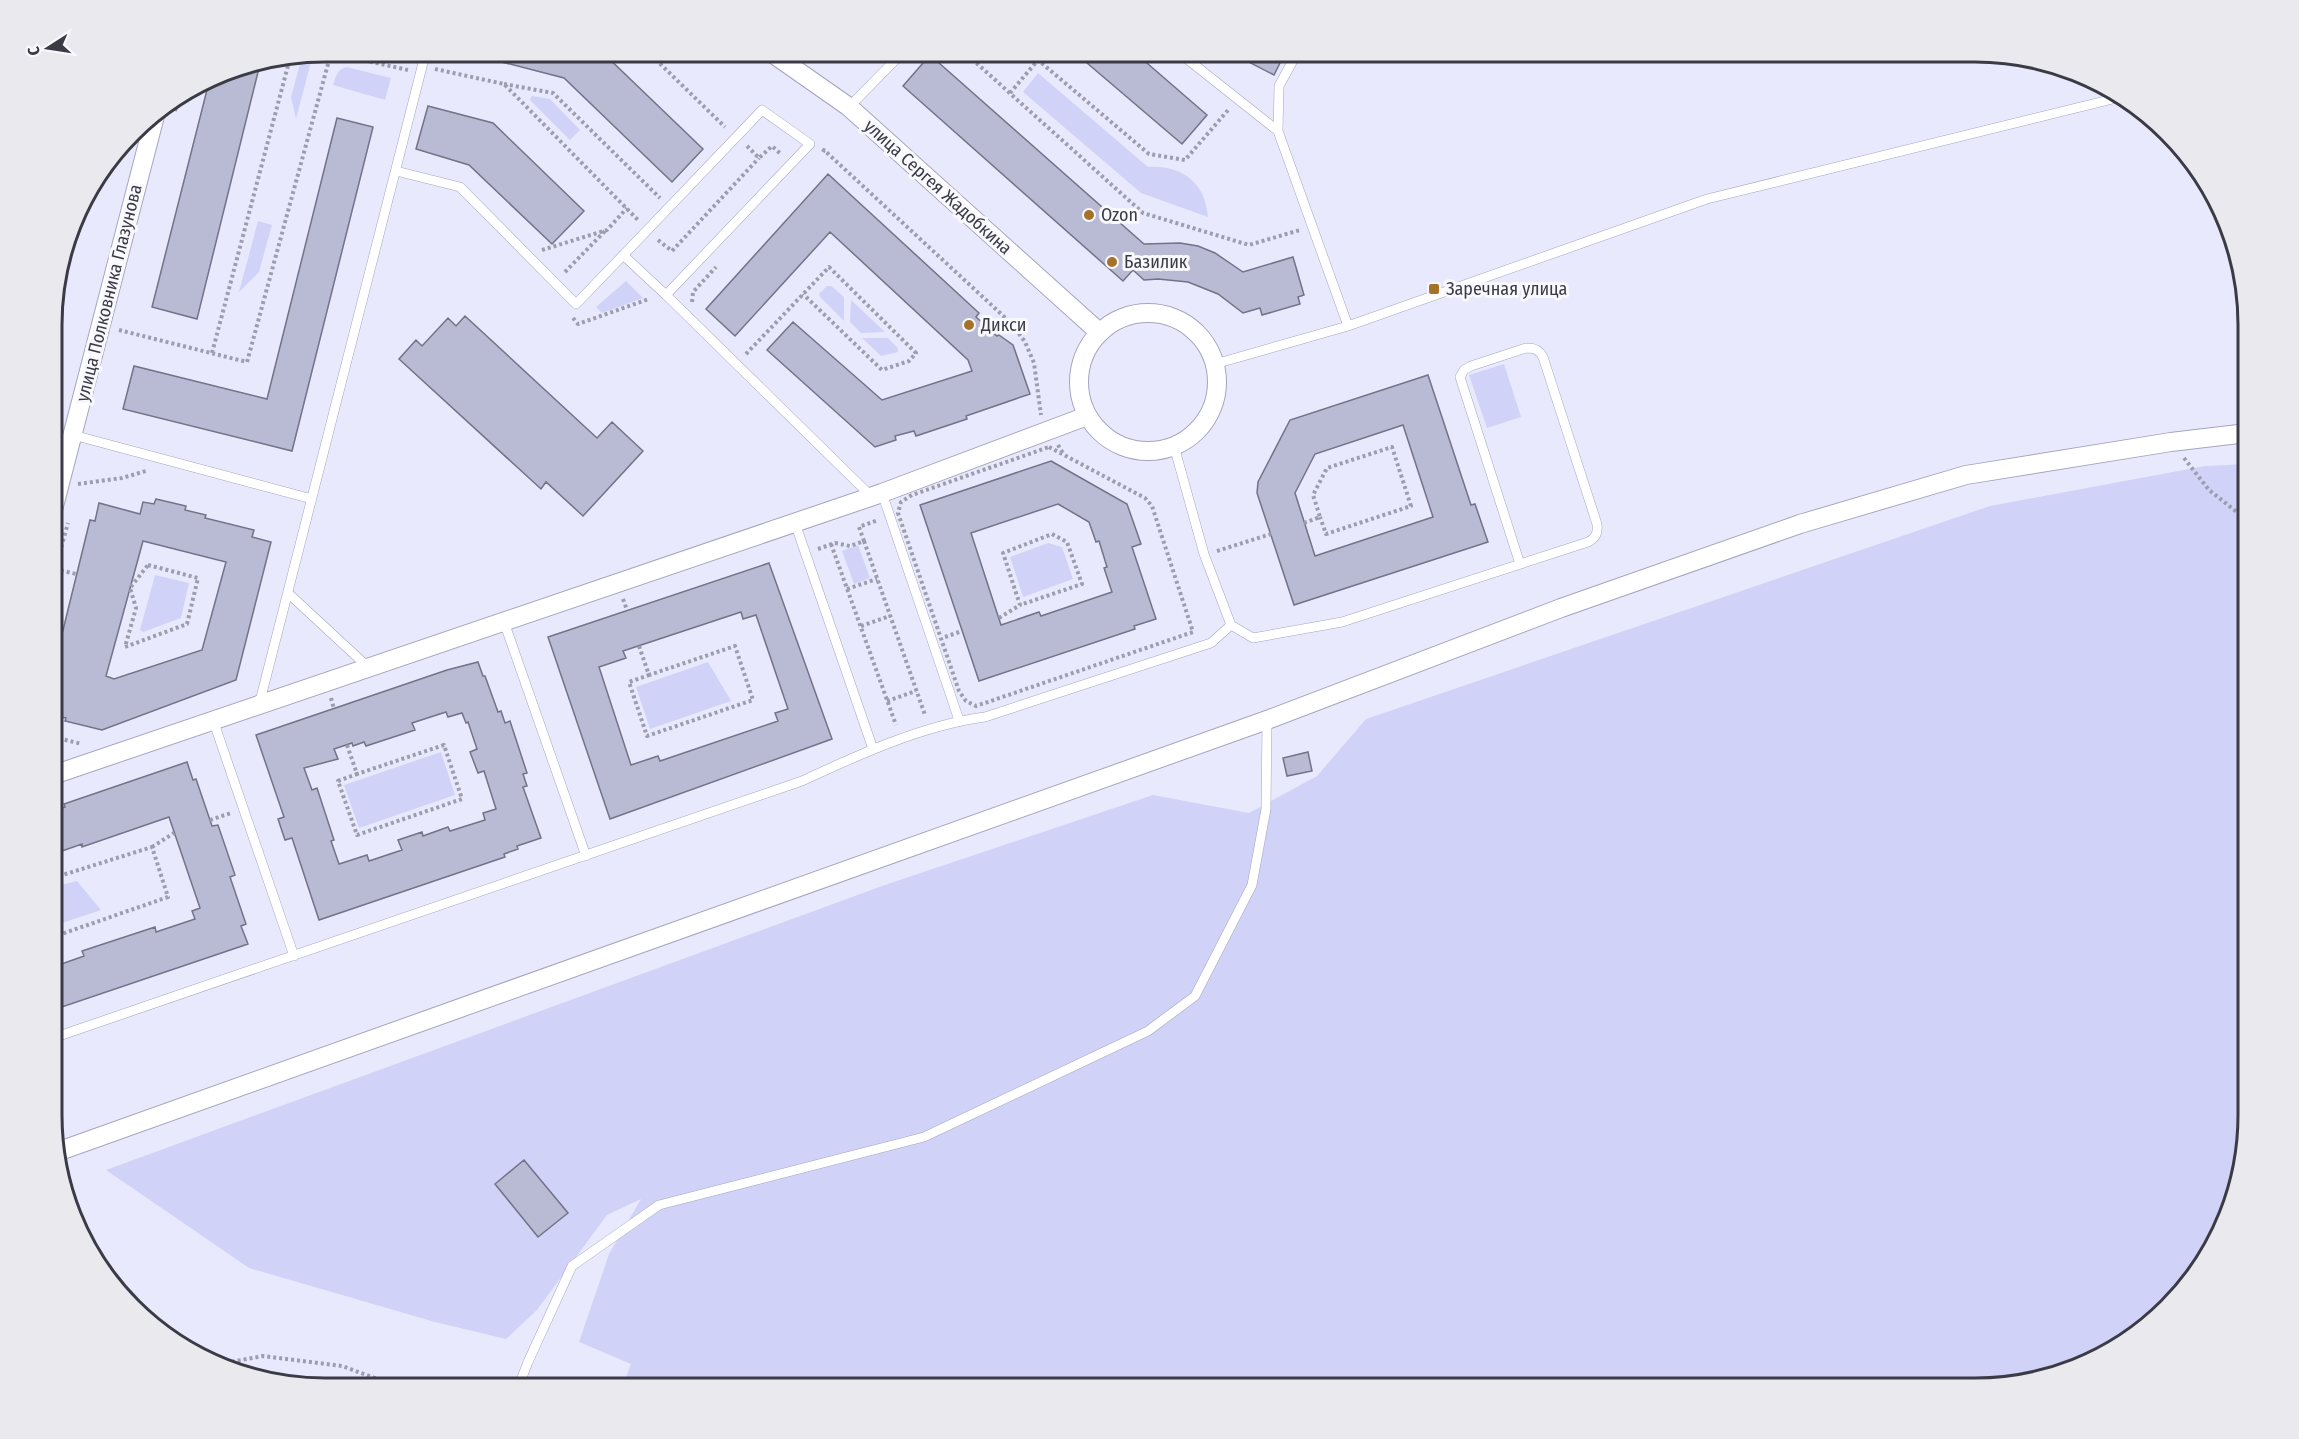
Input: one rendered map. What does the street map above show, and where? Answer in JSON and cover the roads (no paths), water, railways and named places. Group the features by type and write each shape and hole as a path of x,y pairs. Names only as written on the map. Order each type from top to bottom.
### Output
{"street":[{"name":"улица Сергея Жадобкина","path":"785,62 849,107 1099,332"},
{"name":"улица Полковника Глазунова","path":"62,513 73,435 152,126"},
{"path":"1149,312 1167,315 1183,322 1197,333 1208,347 1215,364 1218,382 1215,400 1208,417 1197,431 1166,449 1147,451 1130,448 1106,436 1088,416 1081,399 1079,381 1081,363 1088,346 1099,332 1114,321 1131,314 1149,312"},
{"path":"62,772 877,495 909,489 1088,416"},
{"path":"64,1149 1268,720 1561,608 1800,524 1966,475 2171,442 2238,434"}],"lane":[{"path":"259,705 423,62"},
{"path":"849,107 893,62"},
{"path":"1191,62 1278,131"},
{"path":"1292,62 1279,86 1278,131 1348,326"},
{"path":"1215,364 1348,326 1707,200 2110,100"},
{"path":"396,171 460,188 576,304 762,110 810,144 666,295"},
{"path":"623,255 877,495 894,514 960,720"},
{"path":"1174,446 1204,554 1231,625 1253,638 1342,622 1588,542 1594,539 1598,531 1543,357 1540,351 1533,348 1526,348 1471,366 1464,370 1460,377 1520,564"},
{"path":"73,435 312,499"},
{"path":"795,523 873,749"},
{"path":"288,593 369,668"},
{"path":"504,622 586,856"},
{"path":"62,1035 802,781 873,749 960,720 985,717 1211,643 1231,625"},
{"path":"213,720 294,956"},
{"path":"522,1378 572,1266 659,1204 924,1137 1148,1031 1195,996 1252,885 1266,809 1268,720"}],"place":[{"name":"Ozon","path":"1089,215"},
{"name":"Базилик","path":"1112,262"},
{"name":"Заречная улица","path":"1434,289"},
{"name":"Дикси","path":"969,325"}]}
